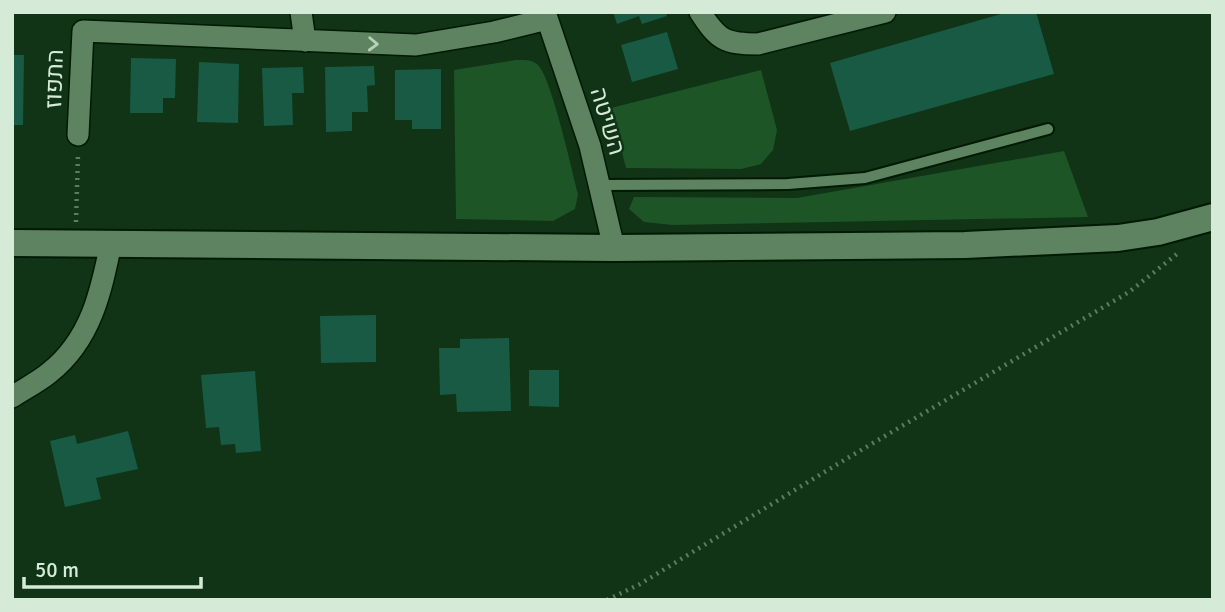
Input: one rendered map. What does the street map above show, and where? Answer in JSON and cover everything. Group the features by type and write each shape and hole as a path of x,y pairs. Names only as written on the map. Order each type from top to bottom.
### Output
{"street":[{"path":"301,12 305,41"},
{"path":"700,12 713,33 726,41 758,44 885,12"},
{"name":"התפוז","path":"78,135 83,31 416,45 472,37 546,16"},
{"name":"השיטה","path":"546,16 590,146 614,248"},
{"path":"12,243 614,248 965,245 1118,238 1158,232 1213,217"},
{"path":"12,397 50,373 76,346 94,315 111,243"}],"lane":[{"path":"600,185 788,184 865,178 1048,129"}],"path":[{"path":"76,243 78,135"},
{"path":"607,600 640,584 1129,292 1181,250"}],"green space":[{"path":"516,60 537,64 543,72 578,194 575,209 553,221 456,219 454,70"},
{"path":"761,70 777,130 773,150 761,164 741,169 626,168 611,108"},
{"path":"1064,151 1088,217 673,225 644,222 629,209 634,197 797,198"}],"building":[{"path":"613,12 666,12 667,16 642,24 639,16 617,24"},
{"path":"1008,12 1036,12 1054,74 850,131 830,63"},
{"path":"667,32 678,69 632,82 621,45"},
{"path":"12,55 24,55 23,125 12,125"},
{"path":"131,58 176,59 175,98 163,98 163,113 130,113"},
{"path":"199,62 239,64 238,123 197,122"},
{"path":"374,66 375,85 367,86 368,112 352,112 352,131 326,132 325,67"},
{"path":"303,67 304,93 292,93 293,125 264,126 262,68"},
{"path":"441,69 441,129 412,129 412,120 395,120 395,70"},
{"path":"376,315 376,362 321,363 320,316"},
{"path":"509,338 511,411 457,412 456,394 440,395 439,348 460,348 460,339"},
{"path":"529,370 559,370 559,407 529,406"},
{"path":"255,371 261,451 236,453 235,444 221,445 219,427 206,428 201,375"},
{"path":"128,431 138,469 96,478 101,499 65,507 50,441 75,435 77,444"}]}
